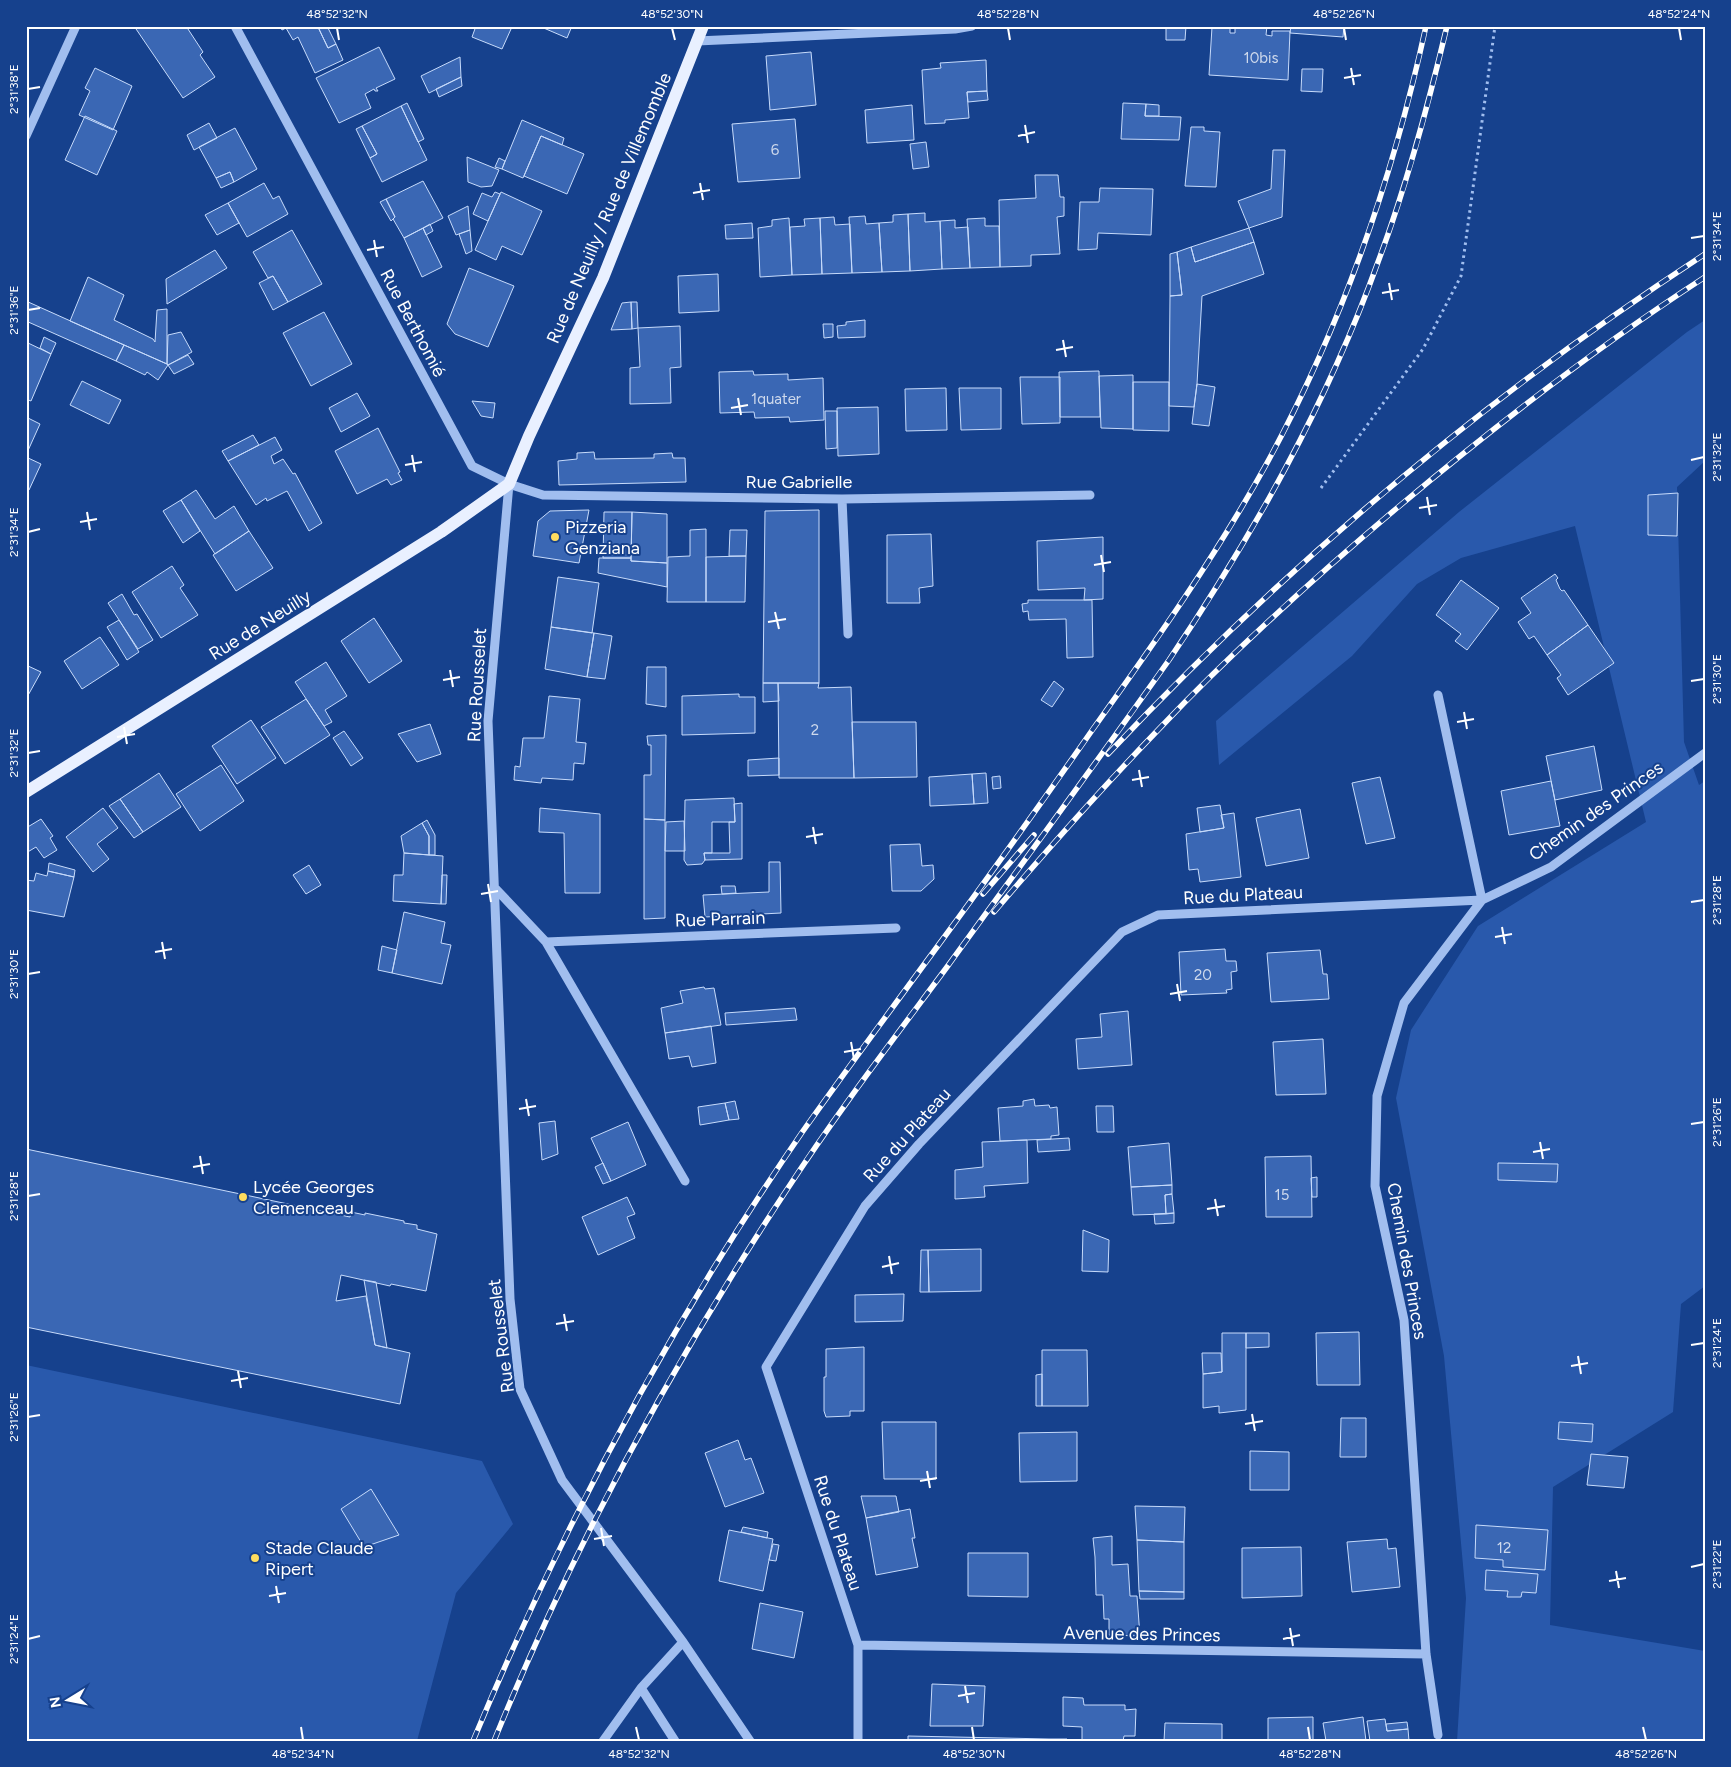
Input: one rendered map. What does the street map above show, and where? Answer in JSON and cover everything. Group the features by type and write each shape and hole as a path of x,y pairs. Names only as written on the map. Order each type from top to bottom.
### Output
{"main road":[{"name":"Rue de Neuilly / Rue de Villemomble","path":"509,484 529,436 603,278 703,26"},
{"name":"Rue de Neuilly","path":"28,788 441,532 509,484"}],"street":[{"path":"26,136 76,26"},
{"name":"Rue Berthomié","path":"235,26 472,466 509,484"},
{"path":"697,42 955,29 972,26"},
{"name":"Rue Gabrielle","path":"509,484 543,495 842,499 1090,495"},
{"name":"Rue Rousselet","path":"509,484 488,721 510,1299 520,1389 562,1480 683,1642 750,1741"},
{"path":"842,499 848,634"},
{"path":"1438,695 1482,900"},
{"name":"Chemin des Princes","path":"1438,1736 1426,1654 1404,1320 1375,1186 1377,1096 1404,1003 1482,900 1551,867 1705,753"},
{"path":"495,888 546,942 685,1181"},
{"name":"Rue du Plateau","path":"858,1741 858,1645 766,1367 865,1206 919,1144 1122,932 1158,915 1482,900"},
{"name":"Rue Parrain","path":"546,942 896,928"},
{"path":"603,1741 641,1688 683,1642"},
{"name":"Avenue des Princes","path":"858,1645 1426,1654"},
{"path":"641,1688 675,1741"}],"path":[{"path":"1322,488 1423,349 1461,276 1495,26"}],"shaded area":[{"path":"1705,320 1705,461 1677,487 1684,742 1699,785 1705,781 1705,1286 1681,1304 1673,1412 1553,1487 1550,1625 1705,1651 1705,1741 1457,1741 1466,1598 1444,1356 1396,1098 1411,1030 1478,926 1646,822 1575,526 1461,558 1417,584 1352,656 1219,765 1216,721 1459,512 1687,332"},
{"name":"Stade Claude Ripert","path":"26,1365 482,1461 513,1524 456,1593 417,1741 26,1741"}],"building":[{"path":"134,26 186,26 203,52 200,55 215,77 183,98"},
{"path":"280,26 319,26 328,48 336,44 343,60 315,73 298,37 293,40 286,28 282,30"},
{"path":"327,26 336,44 328,48 318,27"},
{"path":"476,26 504,26 511,29 502,49 472,37"},
{"path":"539,26 572,26 567,38"},
{"path":"1166,26 1186,26 1185,40 1166,40"},
{"path":"1235,26 1267,26 1266,35 1272,36 1272,31 1290,31 1288,80 1209,75 1212,27 1230,27 1230,33 1235,33"},
{"path":"1291,26 1344,26 1343,37 1290,33"},
{"path":"379,47 395,79 376,88 378,91 374,89 365,94 371,108 339,123 316,78"},
{"path":"811,52 816,105 770,110 766,56"},
{"path":"460,57 461,77 429,93 421,76"},
{"path":"986,60 987,91 967,92 969,118 945,120 945,123 925,124 922,70 941,68 940,63"},
{"path":"95,68 132,86 113,130 79,115 90,91 85,88"},
{"path":"1302,69 1323,69 1322,92 1301,91"},
{"path":"461,77 462,86 439,97 436,89"},
{"path":"987,91 988,100 968,102 967,92"},
{"path":"407,103 424,139 418,142 401,106"},
{"path":"1123,103 1146,104 1145,116 1181,117 1179,140 1121,139"},
{"path":"1146,104 1159,105 1159,116 1145,116"},
{"path":"912,105 914,140 867,143 865,110"},
{"path":"401,106 427,160 382,182 370,158 377,154 362,126"},
{"path":"85,116 117,131 97,175 65,160"},
{"path":"795,119 800,178 738,182 732,124"},
{"path":"522,120 564,138 562,145 541,136 523,178 502,169"},
{"path":"209,123 217,138 194,150 187,135"},
{"path":"362,126 377,154 370,158 356,129"},
{"path":"1191,127 1204,127 1204,131 1220,132 1216,187 1185,186"},
{"path":"235,128 257,169 234,182 230,172 216,178 199,147"},
{"path":"541,136 584,154 567,194 524,176"},
{"path":"926,142 929,167 913,169 910,144"},
{"path":"1273,150 1285,150 1282,217 1249,228 1238,201 1271,189"},
{"path":"467,157 499,170 492,186 481,187 468,182"},
{"path":"499,158 505,161 502,169 495,167"},
{"path":"230,172 234,182 221,188 216,178"},
{"path":"1035,175 1058,175 1060,197 1064,197 1064,216 1057,217 1060,254 1031,255 1031,266 1000,267 999,200 1036,198"},
{"path":"423,181 443,218 404,238 393,219 395,217 386,199"},
{"path":"264,183 273,199 279,196 288,214 247,237 228,203"},
{"path":"1100,188 1153,189 1151,235 1098,233 1097,249 1078,250 1080,202 1099,202"},
{"path":"495,192 500,194 488,221 473,214 482,193 492,197"},
{"path":"501,192 542,211 522,255 502,246 496,260 475,250"},
{"path":"386,199 395,217 391,221 380,202"},
{"path":"228,203 239,223 217,235 205,215"},
{"path":"468,206 470,230 456,235 448,216"},
{"path":"925,213 925,222 940,221 942,269 910,271 908,214"},
{"path":"908,214 910,271 882,272 879,223 893,222 893,215"},
{"path":"865,216 866,224 879,223 882,272 852,273 849,217"},
{"path":"834,217 835,225 850,224 852,273 822,274 820,218"},
{"path":"789,218 792,275 760,277 758,228 772,226 772,220"},
{"path":"820,218 822,274 792,275 790,227 805,226 804,219"},
{"path":"985,218 985,226 999,226 1000,267 970,268 967,219"},
{"path":"955,220 955,228 968,227 970,268 942,269 940,221"},
{"path":"752,223 753,238 726,239 725,225"},
{"path":"430,224 433,231 426,235 423,228"},
{"path":"423,228 442,267 422,277 404,238"},
{"path":"1249,228 1254,242 1195,262 1191,247"},
{"path":"292,230 322,284 288,302 273,276 268,278 253,252"},
{"path":"470,230 472,251 466,254 459,234"},
{"path":"1254,242 1264,274 1202,296 1194,407 1169,406 1170,296 1182,295 1177,252 1191,247 1195,262"},
{"path":"215,250 227,268 167,304 166,279"},
{"path":"1177,252 1182,295 1170,296 1170,254"},
{"path":"469,268 514,286 488,347 455,334 447,324"},
{"path":"718,274 719,311 679,313 678,276"},
{"path":"273,276 288,302 273,310 259,283"},
{"path":"88,277 124,295 114,320 153,339 155,342 157,310 167,309 167,364 70,321"},
{"path":"26,301 124,345 116,361 26,321"},
{"path":"631,302 637,302 638,328 632,329"},
{"path":"631,302 632,329 611,330 622,303"},
{"path":"324,312 352,364 311,386 283,333"},
{"path":"865,320 865,337 838,338 837,326 846,325 846,322"},
{"path":"823,324 833,324 833,337 824,338"},
{"path":"680,326 681,367 670,368 671,403 630,404 630,368 640,367 638,328"},
{"path":"181,332 192,352 168,365 168,335"},
{"path":"44,337 56,343 51,354 40,348"},
{"path":"26,342 51,354 31,401 26,399"},
{"path":"124,345 168,365 158,380 147,372 145,375 116,361"},
{"path":"188,355 194,364 174,374 168,365"},
{"path":"753,371 754,375 788,374 788,380 823,378 824,420 790,422 789,417 755,418 754,412 720,413 719,372"},
{"path":"1099,371 1100,417 1060,417 1059,372"},
{"path":"1133,375 1133,429 1101,428 1099,376"},
{"path":"1020,377 1060,377 1060,423 1022,424"},
{"path":"82,381 121,400 109,424 70,405"},
{"path":"1133,382 1169,382 1169,431 1133,430"},
{"path":"1197,384 1215,387 1209,426 1192,424"},
{"path":"946,388 947,430 906,431 905,389"},
{"path":"959,388 1001,388 1001,429 961,430"},
{"path":"357,393 370,416 341,432 329,408"},
{"path":"472,401 495,403 493,418 481,416"},
{"path":"878,407 879,454 838,456 837,408"},
{"path":"825,411 837,411 837,448 826,449"},
{"path":"26,417 40,424 26,455"},
{"path":"378,428 400,472 398,473 402,480 391,485 387,479 357,494 335,451"},
{"path":"253,435 259,445 228,461 222,451"},
{"path":"275,437 282,450 271,456 274,464 283,459 293,474 295,473 322,523 309,531 287,491 267,501 266,498 256,505 228,461"},
{"path":"594,452 595,459 654,458 654,454 672,453 673,458 685,458 686,482 559,485 558,461 577,459 577,453"},
{"path":"26,457 41,464 29,490 26,488"},
{"path":"196,490 215,519 234,506 249,531 215,554 181,500"},
{"path":"1678,493 1677,536 1648,535 1648,495"},
{"path":"181,500 200,531 183,543 163,511"},
{"path":"589,510 579,563 533,556 538,521 550,511"},
{"path":"819,510 819,683 763,683 765,511"},
{"path":"604,512 632,512 631,558 603,558"},
{"path":"632,512 667,514 667,563 631,561"},
{"path":"706,529 706,602 667,602 668,557 690,556 690,530"},
{"path":"730,530 747,530 746,556 729,556"},
{"path":"249,531 273,568 236,591 213,555"},
{"path":"931,534 933,586 919,588 920,603 887,603 887,535"},
{"path":"1103,537 1103,599 1084,600 1085,588 1038,590 1037,541"},
{"path":"746,556 745,602 706,602 706,557"},
{"path":"599,558 631,558 631,561 667,563 667,587 598,573"},
{"path":"172,566 184,585 180,588 198,615 161,638 132,592"},
{"path":"1555,574 1558,578 1556,580 1560,589 1564,590 1588,625 1547,655 1534,636 1529,639 1518,622 1531,613 1521,598"},
{"path":"558,577 599,583 592,633 551,627"},
{"path":"1461,580 1499,608 1467,650 1455,641 1461,634 1436,615"},
{"path":"122,594 134,615 137,614 153,640 138,649 108,603"},
{"path":"1028,600 1092,600 1093,657 1067,658 1066,619 1029,620 1028,611 1023,612 1022,604 1028,603"},
{"path":"374,618 402,661 369,683 341,641"},
{"path":"119,620 139,652 127,660 107,627"},
{"path":"1588,625 1614,663 1568,695 1557,678 1561,675 1547,655"},
{"path":"551,627 594,633 587,677 545,669"},
{"path":"594,633 612,636 605,679 587,677"},
{"path":"100,637 119,665 82,689 64,661"},
{"path":"326,662 347,696 325,710 332,722 324,726 295,682"},
{"path":"26,665 41,672 26,699"},
{"path":"647,667 666,667 666,707 646,704"},
{"path":"1054,681 1064,689 1052,707 1041,700"},
{"path":"763,683 778,683 779,701 763,702"},
{"path":"778,683 819,683 818,688 851,687 854,778 779,778"},
{"path":"739,694 739,697 755,697 755,733 682,735 682,696"},
{"path":"549,696 580,699 576,742 586,743 584,764 574,763 573,780 542,778 541,783 514,780 515,766 520,767 523,738 544,738"},
{"path":"306,699 330,735 285,764 261,727"},
{"path":"251,720 276,758 237,784 212,746"},
{"path":"852,722 916,722 917,777 854,778"},
{"path":"430,724 441,754 417,762 398,734"},
{"path":"344,731 363,758 351,766 333,738"},
{"path":"666,735 665,820 644,819 644,775 651,775 651,745 648,745 647,736"},
{"path":"1594,746 1602,790 1555,800 1546,756"},
{"path":"779,758 779,775 748,776 748,760"},
{"path":"221,765 244,801 200,831 176,794"},
{"path":"159,773 181,807 143,832 120,799"},
{"path":"986,773 988,803 974,804 972,774"},
{"path":"972,774 974,804 930,806 929,777"},
{"path":"1000,776 1001,788 993,789 992,777"},
{"path":"1380,777 1395,838 1366,844 1352,783"},
{"path":"1551,781 1560,826 1509,835 1501,791"},
{"path":"734,798 735,822 712,822 712,853 704,853 705,860 702,864 687,865 684,860 685,800"},
{"path":"120,799 143,832 134,838 109,806"},
{"path":"742,803 742,859 705,860 704,853 730,853 729,822 735,822 734,804"},
{"path":"1220,805 1224,828 1200,832 1197,808"},
{"path":"103,808 118,828 97,844 109,859 93,872 66,837"},
{"path":"540,808 600,814 600,893 565,893 564,833 539,832"},
{"path":"1300,809 1309,858 1266,866 1256,818"},
{"path":"1234,813 1241,877 1200,882 1198,869 1189,870 1186,834 1224,828 1221,815"},
{"path":"41,819 53,836 50,838 57,850 44,858 36,847 26,853 26,828"},
{"path":"644,819 665,820 665,918 644,919"},
{"path":"427,820 435,835 435,855 429,855 429,836 422,823"},
{"path":"684,821 685,851 665,851 666,822"},
{"path":"422,823 429,836 429,855 404,853 401,836"},
{"path":"920,844 922,866 933,865 934,879 921,891 892,891 890,845"},
{"path":"404,853 443,856 441,904 393,901 394,875 403,875"},
{"path":"769,862 780,862 781,913 705,917 703,895 769,892"},
{"path":"49,863 75,870 74,877 48,871"},
{"path":"309,865 321,885 306,894 293,875"},
{"path":"48,871 74,877 64,917 26,910 26,880 34,881 36,873 47,876"},
{"path":"442,875 447,875 446,904 441,904"},
{"path":"721,886 735,886 736,893 722,894"},
{"path":"404,912 445,922 441,943 451,945 442,984 392,973"},
{"path":"382,946 397,950 392,973 378,970"},
{"path":"1225,949 1226,961 1236,961 1237,971 1231,972 1232,989 1226,990 1227,993 1181,995 1179,952"},
{"path":"1320,950 1323,974 1327,974 1329,999 1271,1002 1267,953"},
{"path":"704,987 705,989 714,988 721,1025 665,1033 661,1008 683,1003 680,991"},
{"path":"795,1008 797,1020 726,1025 725,1013"},
{"path":"1128,1011 1132,1065 1078,1069 1076,1039 1102,1037 1100,1014"},
{"path":"711,1026 716,1063 692,1067 689,1056 669,1059 665,1033"},
{"path":"1323,1039 1326,1094 1276,1095 1273,1042"},
{"path":"1034,1099 1035,1106 1049,1105 1050,1108 1057,1107 1059,1135 1051,1136 1051,1139 1000,1141 998,1108 1023,1106 1023,1101"},
{"path":"735,1101 739,1119 729,1120 725,1103"},
{"path":"725,1103 729,1120 700,1125 698,1107"},
{"path":"1096,1106 1113,1106 1114,1132 1097,1132"},
{"path":"555,1121 558,1154 542,1160 539,1123"},
{"path":"628,1122 646,1165 611,1181 591,1138"},
{"path":"1069,1138 1070,1150 1038,1152 1037,1140"},
{"path":"1027,1140 1028,1183 984,1186 985,1197 955,1199 955,1170 983,1167 982,1142"},
{"path":"1169,1143 1172,1185 1131,1187 1128,1147"},
{"path":"26,1149 350,1217 351,1212 365,1215 365,1213 404,1221 404,1223 417,1225 417,1229 437,1234 426,1291 391,1284 390,1286 341,1275 336,1301 366,1296 375,1345 410,1353 400,1404 26,1327"},
{"path":"1311,1156 1312,1217 1266,1217 1265,1157"},
{"path":"603,1163 611,1181 603,1184 595,1167"},
{"path":"1498,1163 1558,1164 1557,1182 1498,1180"},
{"path":"1317,1177 1317,1197 1312,1197 1311,1178"},
{"path":"1172,1185 1172,1194 1165,1195 1166,1214 1133,1215 1131,1187"},
{"path":"1172,1194 1174,1213 1166,1214 1165,1195"},
{"path":"627,1197 635,1214 627,1217 635,1238 598,1255 582,1217"},
{"path":"1174,1213 1174,1223 1155,1224 1154,1214"},
{"path":"1083,1230 1109,1240 1108,1272 1082,1271"},
{"path":"981,1249 981,1291 929,1292 928,1250"},
{"path":"921,1250 928,1250 929,1292 920,1292"},
{"path":"364,1280 376,1282 387,1348 375,1345"},
{"path":"904,1294 903,1321 855,1322 855,1295"},
{"path":"1359,1332 1360,1385 1317,1385 1316,1333"},
{"path":"1222,1333 1246,1333 1246,1410 1219,1413 1219,1406 1203,1408 1203,1374 1222,1372"},
{"path":"1246,1333 1269,1333 1269,1347 1246,1348"},
{"path":"864,1347 864,1411 850,1411 850,1416 826,1417 824,1411 824,1377 826,1377 826,1349"},
{"path":"1042,1350 1087,1350 1088,1406 1042,1406"},
{"path":"1202,1353 1221,1353 1222,1372 1203,1374"},
{"path":"1042,1374 1042,1406 1036,1406 1036,1375"},
{"path":"1341,1418 1366,1418 1366,1457 1340,1457"},
{"path":"882,1422 936,1422 936,1479 884,1479"},
{"path":"1559,1422 1593,1424 1592,1442 1558,1439"},
{"path":"1077,1432 1077,1481 1020,1482 1019,1433"},
{"path":"738,1440 745,1460 751,1458 764,1493 725,1507 705,1453"},
{"path":"1250,1451 1289,1452 1289,1490 1250,1490"},
{"path":"1591,1454 1628,1457 1624,1488 1587,1485"},
{"path":"371,1489 399,1535 364,1547 341,1509"},
{"path":"861,1496 896,1496 899,1512 866,1518"},
{"path":"1135,1506 1185,1507 1184,1542 1137,1540"},
{"path":"910,1509 915,1538 912,1538 918,1567 876,1575 866,1518"},
{"path":"1476,1525 1548,1530 1545,1570 1503,1567 1503,1560 1475,1558"},
{"path":"743,1527 768,1532 767,1538 741,1532"},
{"path":"729,1530 773,1539 763,1591 719,1581"},
{"path":"1112,1536 1112,1565 1128,1564 1130,1596 1137,1596 1140,1636 1109,1635 1109,1619 1104,1619 1103,1595 1096,1595 1093,1538"},
{"path":"1387,1539 1388,1549 1396,1548 1400,1587 1352,1592 1347,1542"},
{"path":"1137,1540 1184,1542 1184,1592 1139,1591"},
{"path":"773,1544 779,1545 776,1561 769,1560"},
{"path":"1301,1547 1302,1596 1242,1598 1242,1548"},
{"path":"968,1553 1028,1553 1028,1597 968,1596"},
{"path":"1486,1570 1538,1574 1536,1593 1522,1592 1521,1597 1507,1597 1508,1591 1485,1590"},
{"path":"1139,1591 1184,1592 1184,1599 1140,1599"},
{"path":"760,1603 803,1612 794,1658 752,1649"},
{"path":"932,1684 985,1686 983,1726 930,1726"},
{"path":"1063,1697 1083,1698 1084,1705 1125,1705 1125,1710 1136,1709 1135,1736 1124,1736 1123,1741 1082,1740 1082,1727 1063,1726"},
{"path":"1313,1717 1313,1741 1268,1741 1268,1718"},
{"path":"1363,1717 1366,1741 1326,1741 1323,1723"},
{"path":"1385,1719 1387,1731 1408,1729 1409,1741 1370,1741 1367,1721"},
{"path":"1407,1722 1408,1729 1387,1731 1386,1724"},
{"path":"1165,1723 1222,1724 1222,1741 1164,1741"},
{"path":"908,1736 1067,1739 1067,1741 908,1741"}],"railway":[{"path":"473,1741 507,1661 582,1504 622,1427 708,1277 803,1131 1055,784 1162,631 1227,532 1267,463 1318,359 1362,250 1398,139 1426,26"},
{"path":"494,1741 556,1598 626,1459 664,1390 744,1256 844,1106 1169,660 1259,517 1312,417 1358,315 1389,233 1408,175 1447,26"},
{"path":"1108,754 1246,616 1391,486 1545,365 1705,254"},
{"path":"994,912 1074,820 1158,730 1245,643 1335,561 1509,417 1625,331 1705,277"},
{"path":"983,894 1034,835"}],"place":[{"name":"Pizzeria Genziana","path":"555,537"},
{"name":"Lycée Georges Clemenceau","path":"243,1197"},
{"name":"Stade Claude Ripert","path":"255,1558"}]}
